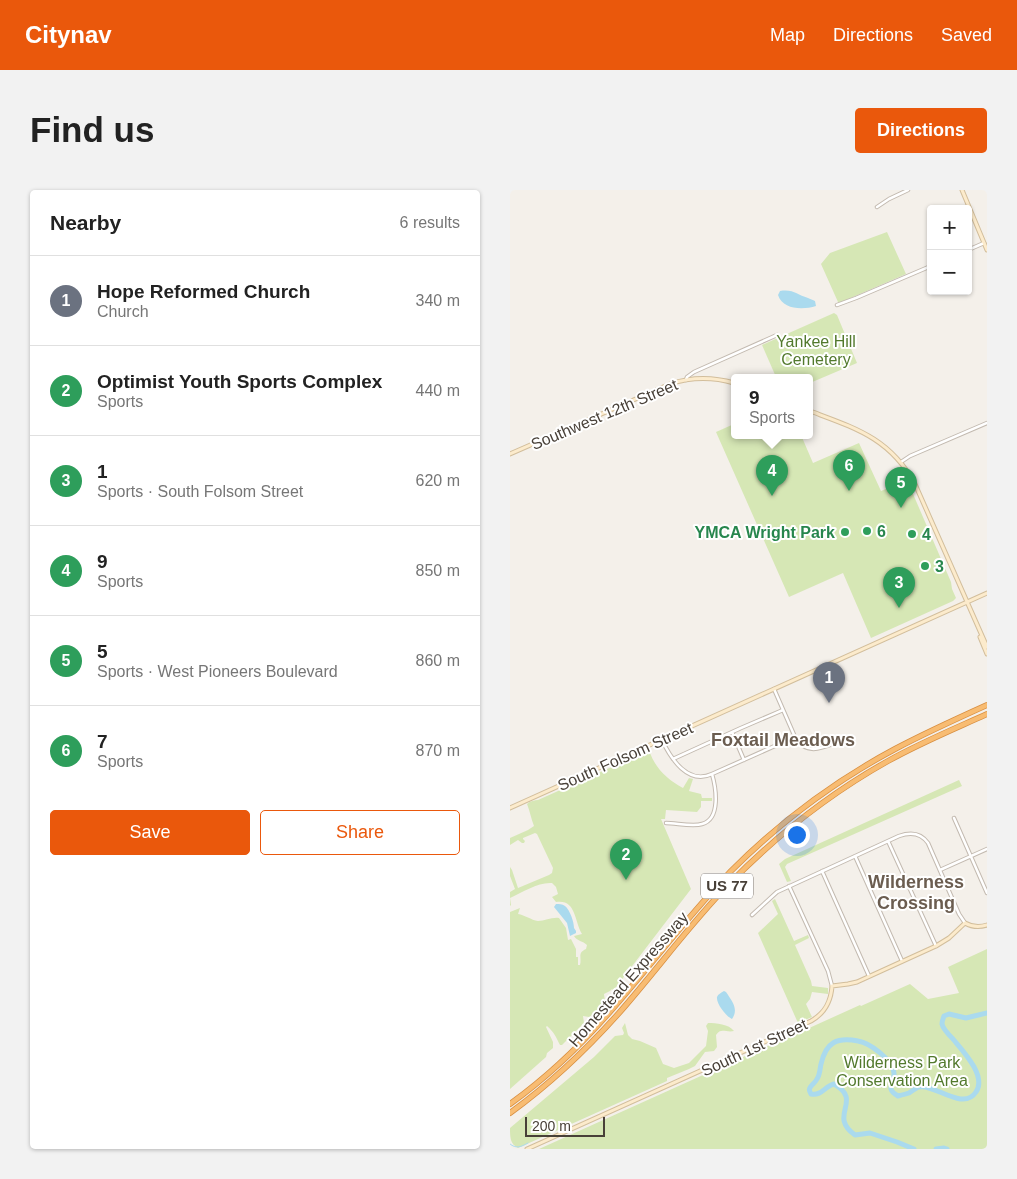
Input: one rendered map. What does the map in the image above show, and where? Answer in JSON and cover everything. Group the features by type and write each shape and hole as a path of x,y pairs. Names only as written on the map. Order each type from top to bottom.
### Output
{"highway":[{"name":"Homestead Expressway","path":"510,1104 550,1072 589,1034 619,1002 710,893 784,823 838,783 880,757 987,705"},
{"name":"Homestead Expressway","path":"510,1113 556,1076 589,1045 620,1012 714,900 780,836 819,805 868,773 928,740 987,714"}],"street":[{"path":"877,206 908,190"},
{"path":"962,190 987,250"},
{"path":"972,248 984,243"},
{"path":"836,305 927,268"},
{"name":"Southwest 12th Street","path":"510,454 660,388 686,380 694,372 777,335"},
{"path":"686,380 711,379 731,382"},
{"path":"813,412 868,435 885,446 901,462 915,484 987,647"},
{"path":"901,462 910,456 987,423"},
{"name":"South Folsom Street","path":"510,808 987,593"},
{"path":"967,602 987,654"},
{"path":"774,689 799,743 814,749 843,740"},
{"path":"672,759 784,710"},
{"path":"732,732 744,760"},
{"path":"662,740 672,759 682,768 694,776 704,777 795,736"},
{"path":"666,823 700,825 710,820 714,814 716,790 712,774"},
{"path":"954,818 987,893"},
{"path":"752,915 777,892 789,886 904,834 916,834 928,843 959,914 965,922 977,927 987,925"},
{"path":"888,841 936,946"},
{"path":"940,870 987,849"},
{"path":"855,856 902,961"},
{"path":"822,871 869,976"},
{"path":"789,886 828,971 832,986 853,983 936,946 949,938 965,922"},
{"name":"South 1st Street","path":"527,1149 811,1021 821,1014 828,1004 832,986"}],"green space":[{"path":"887,232 906,274 839,303 821,264 830,253"},
{"name":"Yankee Hill Cemetery","path":"834,313 837,315 857,363 813,382 813,374 775,374 762,345"},
{"name":"YMCA Wright Park","path":"731,425 731,439 803,439 813,463 859,443 881,491 907,480 951,582 956,598 871,638 843,573 789,597 716,432"},
{"path":"650,753 659,769 672,781 683,788 689,778 693,779 689,791 701,794 702,798 712,798 712,801 701,801 701,807 697,812 666,810 665,819 661,819 691,889 622,981 613,991 612,989 604,994 605,1002 600,1010 589,1017 583,1016 584,1023 562,1045 560,1045 551,1030 546,1027 553,1042 553,1048 547,1053 546,1057 510,1089 510,912 520,908 518,914 538,921 559,918 566,928 568,940 571,939 576,949 578,965 580,965 581,954 587,945 574,936 582,934 574,912 567,904 556,902 552,897 558,894 556,887 552,883 536,886 510,898 510,892 515,889 510,876 510,867 518,888 552,873 553,868 537,834 535,833 523,838 524,843 518,840 510,845 510,838 534,826 527,804 534,800 538,800 634,757 635,759"},
{"path":"959,780 962,786 787,864 785,867 791,881 787,882 779,864 785,859"},
{"path":"775,899 794,941 808,935 809,938 795,945 812,986 828,988 828,994 812,992 806,1004 812,1017 798,1023 758,933 778,914 772,901"},
{"name":"Wilderness Park Conservation Area","path":"987,949 987,1149 539,1149 910,984 928,999 959,993 948,967"},
{"path":"625,1023 628,1035 632,1039 656,1048 663,1064 674,1068 689,1063 706,1046 708,1031 706,1026 708,1023 726,1025 734,1031 718,1033 716,1035 717,1047 714,1051 705,1052 695,1066 667,1078 667,1081 518,1148 515,1146 511,1140 510,1128 594,1057 615,1036 623,1035 622,1028"}],"water":[{"path":"780,291 789,291 815,301 816,306 794,308 784,304 778,295"},
{"path":"556,904 564,905 569,910 576,933 570,936 567,923 554,907"},
{"path":"724,991 735,1008 732,1019 722,1010 717,1000 718,995"}],"waterway":[{"path":"914,1149 870,1133 855,1135 847,1128 844,1121 846,1096 834,1084 818,1094 811,1094 809,1090 818,1077 826,1051 829,1046 838,1041 851,1040 863,1042 880,1053 890,1063 894,1073 891,1088 898,1096 909,1093 919,1087 925,1087 948,1096 964,1099 976,1092 979,1086 976,1071 968,1057 946,1032 942,1021 944,1016 949,1014 966,1018 987,1013"},
{"path":"510,1144 514,1147 519,1147 528,1143"},
{"path":"936,1149 947,1149"}],"place":[{"name":"7","path":"849,491"},
{"name":"9","path":"772,496"},
{"name":"5","path":"901,508"},
{"name":"6","path":"867,531"},
{"name":"YMCA Wright Park","path":"845,532"},
{"name":"4","path":"912,534"},
{"name":"3","path":"925,566"},
{"name":"1","path":"899,608"},
{"name":"Hope Reformed Church","path":"829,703"},
{"name":"Optimist Youth Sports Complex","path":"626,880"}],"district":[{"name":"Foxtail Meadows","path":"783,740"},
{"name":"Wilderness Crossing","path":"916,892"}]}
